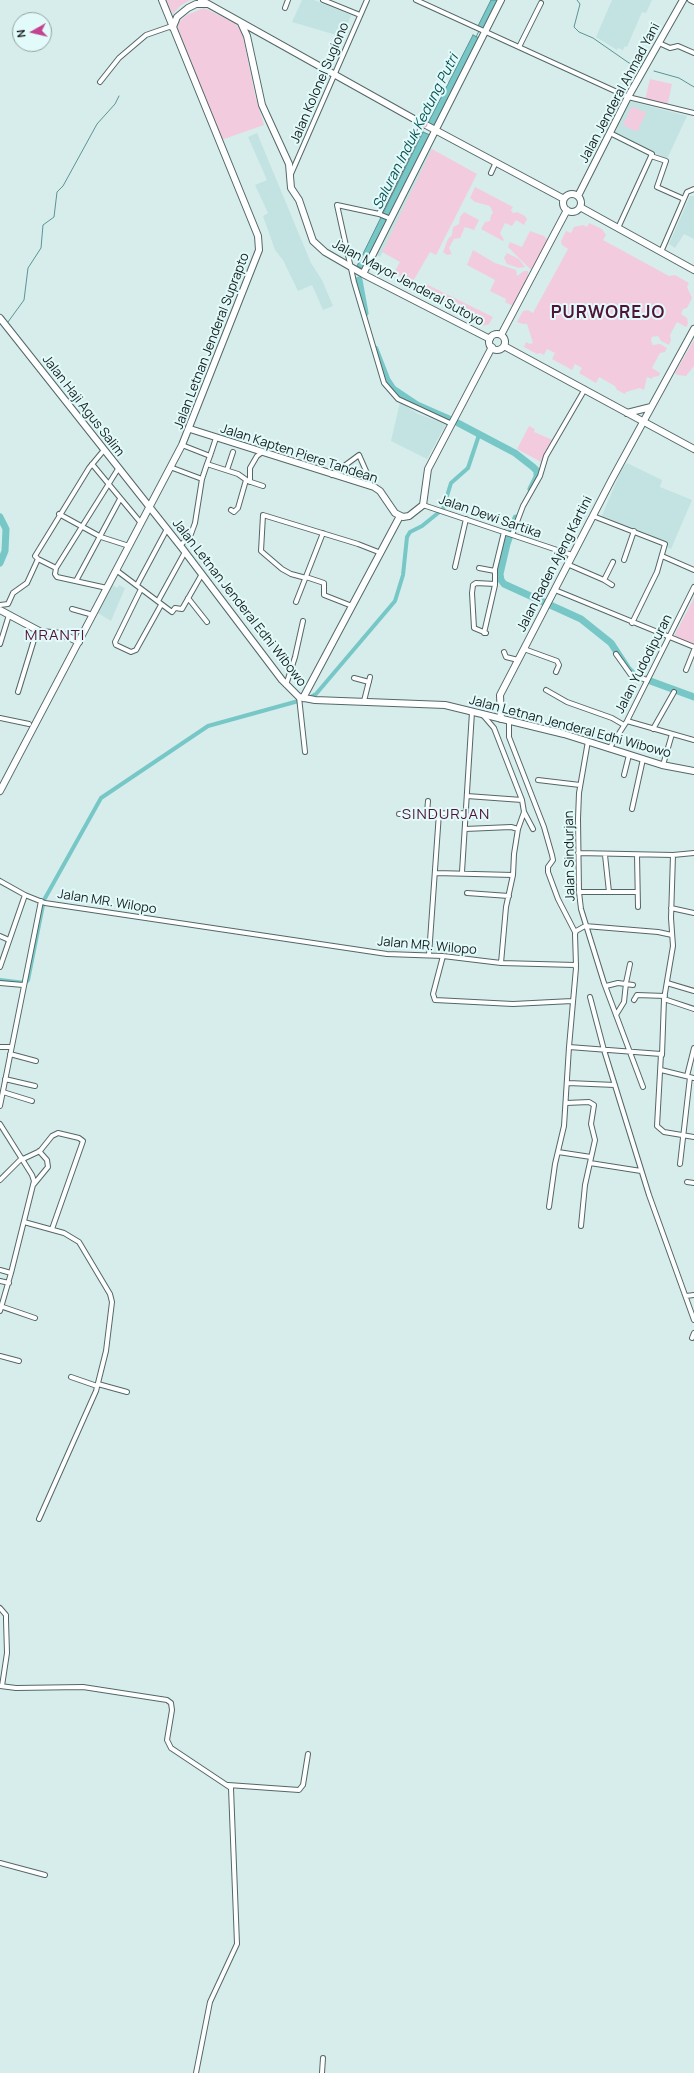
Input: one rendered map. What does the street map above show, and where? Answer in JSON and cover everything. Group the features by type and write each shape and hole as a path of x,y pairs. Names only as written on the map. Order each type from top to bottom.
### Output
{"street":[{"name":"Jalan Letnan Jenderal Suprapto","path":"0,791 190,429 260,245 258,236 162,0"},
{"path":"201,0 209,2 241,24 423,124 564,199"},
{"path":"285,8 288,0"},
{"path":"323,0 360,14"},
{"name":"Jalan Kolonel Sugiono","path":"291,174 366,0"},
{"path":"416,0 628,97 694,113"},
{"path":"362,273 501,0"},
{"name":"Jalan Jenderal Ahmad Yani","path":"578,196 628,97 683,0"},
{"path":"690,0 694,2"},
{"path":"100,82 119,58 146,35 169,27 173,28 177,17 188,8 196,4 209,2"},
{"path":"519,47 541,4"},
{"name":"Jalan Mayor Jenderal Sutoyo","path":"241,24 246,31 262,105 289,164 291,188 302,207 313,241 325,252 362,273 490,339"},
{"name":"Jalan Mayor Jenderal Sutoyo","path":"248,44 252,29"},
{"path":"659,43 670,48 678,46 694,53"},
{"path":"380,214 423,124"},
{"path":"610,133 652,154 651,156 666,161 657,188 684,199"},
{"path":"618,228 651,156"},
{"path":"491,173 496,162"},
{"path":"661,252 684,199 689,190 694,189"},
{"path":"569,194 578,196 580,200 580,207 573,212 568,210 564,206 564,199 569,194"},
{"path":"390,219 380,214 337,205 353,268 354,282 386,388 398,400 453,421"},
{"path":"580,207 694,270"},
{"path":"501,335 568,210"},
{"name":"Jalan Haji Agus Salim","path":"0,318 149,508"},
{"name":"Jalan Raden Ajeng Kartini","path":"501,719 500,695 567,564 651,406 694,329"},
{"path":"305,752 303,699 400,516 412,514 424,505 428,469 492,347 490,339 494,334 501,335 505,341 504,346"},
{"path":"492,347 498,350 504,346"},
{"path":"504,346 694,449"},
{"path":"512,535 523,506 540,476 546,456 585,389"},
{"path":"627,413 651,406"},
{"name":"Jalan Kapten Piere Tandean","path":"190,429 261,453 370,486 380,491 392,510 400,516"},
{"path":"180,546 191,534 195,523 202,479 216,438"},
{"path":"182,445 210,456"},
{"path":"56,568 35,556 59,514 92,464 104,450"},
{"path":"227,470 233,452"},
{"path":"231,510 233,512 237,511 248,481 250,469 257,456 261,453"},
{"path":"332,475 359,455 370,486"},
{"path":"92,464 142,523"},
{"path":"207,464 227,470 248,481 263,486"},
{"path":"170,467 202,479"},
{"path":"107,588 56,576 56,568 118,468"},
{"path":"76,581 101,537 120,498"},
{"name":"Jalan Dewi Sartika","path":"424,505 572,555"},
{"name":"Jalan Letnan Jenderal Edhi Wibowo","path":"149,508 185,552 286,685 303,699 431,704 482,714 588,741 609,749 663,765 694,771"},
{"path":"59,514 101,537 129,546"},
{"path":"352,606 324,595 324,583 291,574 282,569 261,551 263,515 358,544 381,553"},
{"path":"593,516 664,542 662,556 651,584 632,623"},
{"path":"455,567 466,519"},
{"path":"137,585 167,530"},
{"path":"624,560 634,531"},
{"path":"495,585 476,583 473,585 474,628 485,633 495,585 495,571 504,532"},
{"path":"296,602 323,533"},
{"path":"142,589 115,642 116,645 131,652 136,650 185,552"},
{"path":"662,556 694,570"},
{"path":"0,605 8,604 13,592 27,583 38,559"},
{"path":"604,580 613,562"},
{"path":"567,564 612,585"},
{"path":"479,568 495,571"},
{"path":"116,570 170,612 175,608 181,610 202,574"},
{"name":"Jalan Yudodipuran","path":"609,749 627,721 694,587"},
{"path":"555,590 632,623 694,647"},
{"path":"188,598 207,622"},
{"path":"72,609 93,615"},
{"path":"0,610 37,630 46,633 66,635 79,642"},
{"path":"0,644 9,615"},
{"path":"286,685 294,662 303,621"},
{"path":"18,692 37,630"},
{"path":"524,649 557,661 559,665 556,672"},
{"path":"686,670 694,650"},
{"path":"504,652 506,657 518,660"},
{"path":"616,654 631,675 647,680"},
{"path":"354,678 369,679 364,701"},
{"path":"546,690 567,702 608,717 624,725"},
{"path":"653,729 674,692"},
{"path":"462,872 472,712"},
{"path":"482,714 494,728 522,800 524,812 533,829"},
{"path":"0,718 29,724"},
{"path":"509,721 509,737 544,827 552,855 553,860 548,867 549,874 558,899 575,932 576,966 572,1001 568,1082 563,1135 558,1152 549,1207"},
{"path":"627,721 694,740"},
{"path":"663,765 672,734"},
{"name":"Jalan Sindurjan","path":"588,741 580,785 578,819 579,892 585,926 643,1087"},
{"path":"624,775 629,755"},
{"path":"632,809 643,759"},
{"path":"538,780 580,785"},
{"path":"467,796 522,800"},
{"path":"427,813 428,801"},
{"path":"501,963 506,907 513,875 518,829 524,812"},
{"path":"429,955 436,873 439,813"},
{"path":"399,814 466,813"},
{"path":"465,829 511,827 518,829"},
{"path":"578,853 637,855 672,855 694,853"},
{"path":"605,854 609,892"},
{"path":"637,855 636,892 638,907"},
{"path":"672,855 671,908 673,946 665,998 657,1126 664,1132 694,1137"},
{"path":"436,873 462,872 513,875"},
{"name":"Jalan MR. Wilopo","path":"0,881 25,896 43,902 387,954 443,956 501,963 576,966"},
{"path":"579,892 636,892"},
{"path":"467,893 509,896"},
{"path":"0,967 25,896"},
{"path":"0,1106 23,984 43,902"},
{"path":"671,908 694,913"},
{"path":"575,932 585,926 658,932 672,935"},
{"path":"0,936 9,940"},
{"path":"443,956 433,994 435,1000 513,1004 572,1001"},
{"path":"616,1015 624,1002 630,964"},
{"path":"0,983 23,984"},
{"path":"606,986 626,983 633,985"},
{"path":"667,983 694,991"},
{"path":"634,1000 638,995 665,998 694,1009"},
{"path":"590,997 604,1050 641,1171 694,1320"},
{"path":"0,1046 11,1047"},
{"path":"569,1047 662,1055"},
{"path":"680,1164 694,1048"},
{"path":"10,1054 36,1061"},
{"path":"661,1070 690,1077"},
{"path":"5,1079 36,1086"},
{"path":"568,1082 615,1085"},
{"path":"3,1092 32,1101"},
{"path":"566,1103 589,1102 594,1105 591,1124 595,1140 585,1185 581,1226"},
{"path":"0,1124 33,1177 34,1184 9,1283 1,1308 35,1318"},
{"path":"0,1180 22,1159 39,1151 52,1136 58,1133 79,1138 83,1141 52,1229"},
{"path":"34,1184 48,1167 47,1160 39,1151"},
{"path":"558,1152 591,1157"},
{"path":"590,1163 641,1171"},
{"path":"687,1182 694,1183"},
{"path":"24,1222 52,1229 73,1237 79,1242 111,1298 106,1351 90,1407 39,1519"},
{"path":"0,1270 11,1274"},
{"path":"0,1281 9,1283"},
{"path":"686,1296 694,1295"},
{"path":"692,1338 694,1333"},
{"path":"0,1356 19,1361"},
{"path":"71,1377 127,1392"},
{"path":"0,1608 4,1612 6,1620 7,1653 1,1686 16,1688 83,1687 167,1700 171,1703 172,1710 167,1740 171,1748 231,1788 237,1944 210,2002 196,2073"},
{"path":"228,1785 299,1790 303,1785 308,1754"},
{"path":"0,1863 45,1875"},
{"path":"322,2073 323,2058"}],"shaded area":[{"path":"166,0 190,0 180,6 173,14"},
{"path":"302,0 314,0 351,15 343,37 292,22"},
{"path":"612,0 652,0 646,13 642,12 627,47 625,46 623,50 618,48 617,50 596,37"},
{"path":"204,8 235,23 242,32 255,95 264,125 221,140 177,29 180,21 187,15"},
{"path":"650,79 672,84 667,107 645,100"},
{"path":"630,101 687,116 667,159 614,133"},
{"path":"632,106 646,113 637,132 623,125"},
{"path":"257,133 311,263 322,280 333,306 323,310 312,285 298,291 283,260 275,250 263,216 268,213 255,185 267,180 248,137"},
{"path":"428,147 433,150 380,257 375,254"},
{"path":"432,149 477,174 436,255 430,252 412,283 394,273 400,262 382,252"},
{"path":"475,187 513,207 511,210 513,213 517,212 525,216 527,219 524,225 516,220 512,226 505,223 500,233 504,240 503,241 481,229 485,222 490,221 493,213 490,206 475,202 470,198"},
{"path":"690,196 694,196 694,239 684,234 675,248 669,244"},
{"path":"464,212 479,220 474,230 465,227 460,238 454,239 449,248 452,254 447,255 443,252 448,239 452,235 453,227 459,224 460,217"},
{"path":"589,223 602,229 606,235 603,240 669,276 675,275 689,283 687,287 692,298 687,308 683,309 681,314 687,318 688,324 686,327 677,322 670,335 671,340 669,345 661,341 658,336 652,337 651,341 653,345 660,344 667,348 665,352 660,353 652,368 660,373 659,376 653,377 652,379 647,377 644,390 640,388 626,392 625,394 617,390 615,386 599,377 596,383 579,373 582,368 575,364 572,370 552,359 555,353 547,349 544,355 540,353 537,354 524,347 526,342 530,344 533,343 527,324 517,322 523,311 528,310 533,313 568,249 562,245 561,241 566,231 571,233 574,227 583,225 587,227"},
{"path":"530,231 544,236 548,240 531,270 508,247 510,242 522,247"},
{"path":"473,250 495,263 516,270 517,276 524,271 528,271 528,277 513,306 505,302 506,299 490,291 495,280 467,265"},
{"path":"507,253 519,259 525,267 519,268 507,264 504,258"},
{"path":"426,284 493,317 489,324 483,326 423,292"},
{"path":"694,340 694,366 686,376 677,375 675,373"},
{"path":"400,402 418,414 446,424 427,459 391,441"},
{"path":"529,426 535,429 534,432 555,441 543,463 517,449"},
{"path":"627,463 662,480 660,487 692,500 671,549 601,518 622,468"},
{"path":"113,585 117,588 119,585 125,588 111,621 96,612"},
{"path":"694,598 694,650 672,640"}],"water":[{"path":"491,0 498,0 483,31 477,28"},
{"path":"473,35 479,38 434,126 428,123"},
{"path":"423,132 430,135 363,269 357,266"}],"waterway":[{"path":"577,0 580,4 574,27 579,32 593,38 629,63 640,66"},
{"name":"Saluran Induk Kedung Putri","path":"476,37 479,31"},
{"path":"654,71 679,78 694,87"},
{"path":"8,322 24,300 28,268 41,248 43,225 54,217 57,192 63,186 97,124 115,104 119,96"},
{"path":"359,280 365,313"},
{"path":"375,349 387,380 393,389 417,405 449,419"},
{"path":"458,423 515,453 533,467 537,471 537,477 531,489"},
{"path":"309,698 316,694 395,601 403,575 407,537 410,532 422,526 443,509 451,483 468,468 479,435"},
{"path":"0,517 6,529 5,551 0,563"},
{"path":"516,518 507,544 500,574 501,580 504,584 581,619 611,643 628,669 634,675 694,697"},
{"path":"0,980 25,983 28,980 44,900 101,798 208,726 302,700"}],"district":[{"name":"PURWOREJO","path":"608,313"},
{"name":"MRANTI","path":"55,636"},
{"name":"SINDURJAN","path":"446,815"}]}
